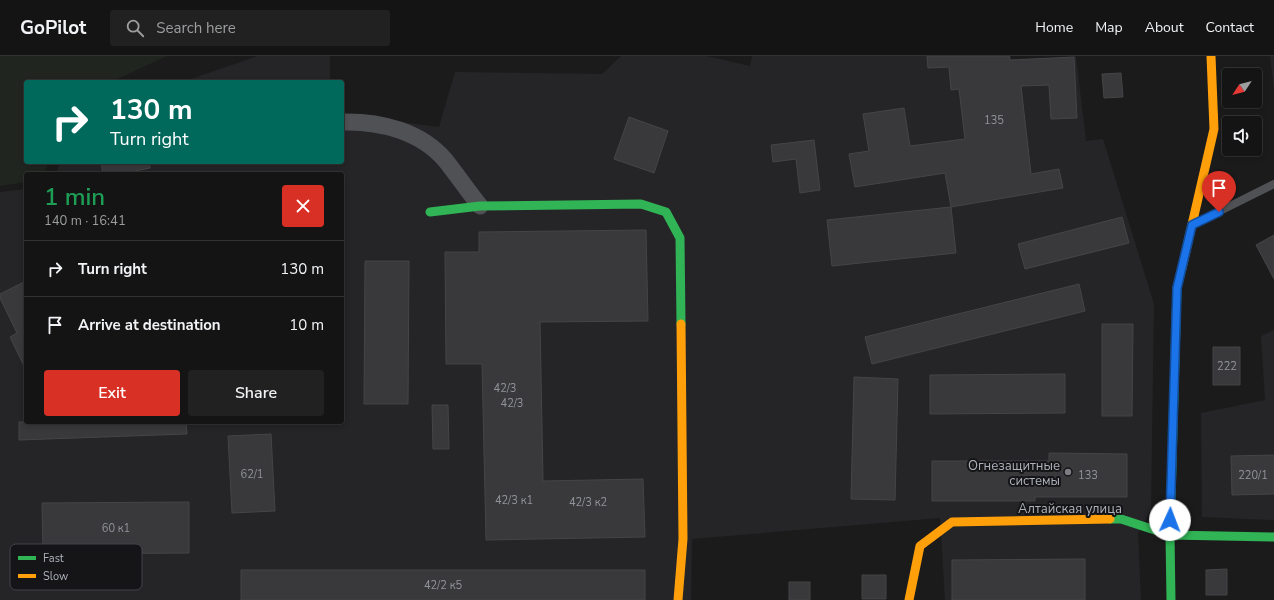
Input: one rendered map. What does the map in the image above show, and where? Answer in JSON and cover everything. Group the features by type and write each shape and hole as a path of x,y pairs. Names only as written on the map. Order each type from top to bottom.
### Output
{"street":[{"path":"1171,600 1170,535 1177,288 1214,129 1210,56"},
{"path":"344,122 356,121 396,128 414,135 445,160 480,206"},
{"path":"430,212 480,206 641,204 666,212 680,238 683,539 678,600"},
{"name":"Алтайская улица","path":"909,600 920,546 952,522 1121,519 1170,535 1274,537"}],"lane":[{"path":"1192,225 1274,184"}],"shaded area":[{"path":"0,56 167,56 115,80 24,80 24,164 48,164 44,172 24,172 24,182 0,186"},
{"path":"258,56 330,56 330,80 188,80"},
{"path":"621,56 706,56 750,66 752,56 1011,56 1012,63 1076,56 1086,141 1103,139 1154,304 1151,509 1138,534 1141,600 945,600 940,518 692,539 691,600 0,600 0,192 24,189 24,424 344,424 344,172 57,172 59,164 344,164 344,114 439,127 455,72 602,74"},
{"path":"1270,56 1274,56 1274,90"},
{"path":"1274,330 1274,520 1202,517 1201,413 1265,400 1261,336"}],"building":[{"path":"927,56 1009,56 1010,60 1074,57 1077,118 1051,119 1049,85 1021,86 1031,174 1059,169 1063,188 951,207 945,173 855,187 849,154 869,151 863,114 904,108 910,146 965,139 959,89 951,90 949,67 928,68"},
{"path":"1121,73 1123,97 1104,98 1102,74"},
{"path":"629,117 668,131 654,173 614,159"},
{"path":"814,140 820,190 800,193 796,159 773,162 771,145"},
{"path":"101,164 149,164 150,168 130,172 103,172"},
{"path":"951,207 956,253 832,266 827,220"},
{"path":"1122,217 1129,243 1025,269 1018,244"},
{"path":"646,230 648,321 540,322 543,481 643,479 645,537 486,540 482,364 446,364 445,252 479,252 479,232"},
{"path":"1274,235 1274,279 1256,245"},
{"path":"365,261 409,261 408,404 364,404"},
{"path":"24,282 24,366 10,337 17,333 0,298 0,294"},
{"path":"1079,284 1085,311 872,364 865,337"},
{"path":"1102,324 1133,324 1132,416 1102,416"},
{"path":"1213,347 1240,347 1240,385 1213,385"},
{"path":"1065,374 1065,413 930,414 930,375"},
{"path":"854,377 898,379 895,500 851,499"},
{"path":"432,405 448,405 449,449 433,449"},
{"path":"19,422 24,422 24,424 186,424 187,434 19,440"},
{"path":"271,434 275,511 232,513 228,436"},
{"path":"1049,453 1127,454 1127,497 1035,497 1035,501 932,501 932,461 1049,461"},
{"path":"1274,455 1274,494 1232,495 1231,456"},
{"path":"189,502 189,553 142,553 142,544 43,544 42,503"},
{"path":"1085,559 1085,600 952,600 952,560"},
{"path":"1227,569 1227,595 1206,595 1206,570"},
{"path":"241,570 645,570 645,600 241,600"},
{"path":"862,575 886,575 886,599 862,599"},
{"path":"789,582 810,582 810,600 789,600"}],"traffic: fast":[{"path":"430,212 480,206 641,204 666,212 680,238 681,324"},
{"path":"1171,600 1170,535 1177,288 1182,268"},
{"path":"1110,519 1121,519 1170,535 1274,537"}],"traffic: slow":[{"path":"1182,268 1214,129 1211,56"},
{"path":"678,600 683,539 681,324"},
{"path":"909,600 920,546 952,522 1110,519"}],"place":[{"name":"Огнезащитные системы","path":"1068,472"}],"route":[{"path":"1170,520 1177,288 1192,225 1219,212"}]}
